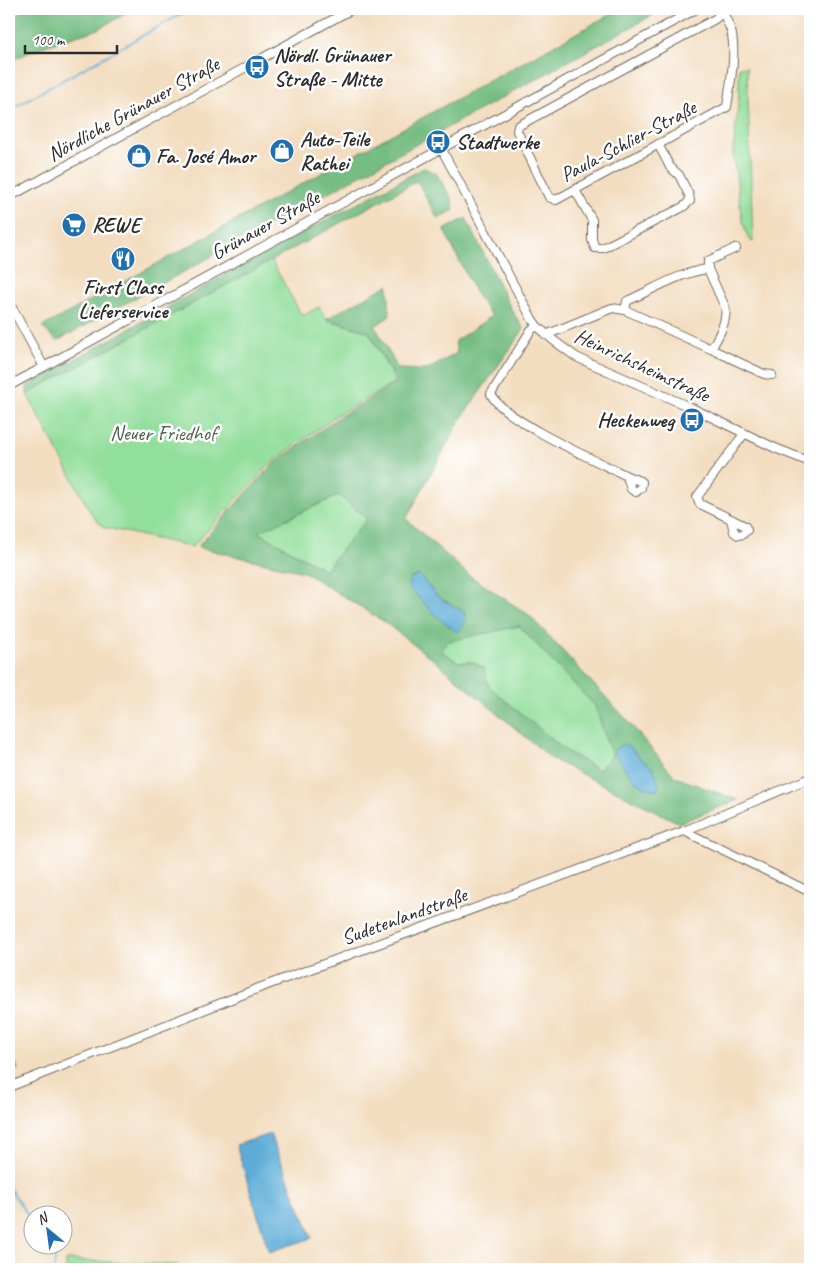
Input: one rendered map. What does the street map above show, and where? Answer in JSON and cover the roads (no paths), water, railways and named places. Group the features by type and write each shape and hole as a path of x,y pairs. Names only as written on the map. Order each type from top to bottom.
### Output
{"street":[{"name":"Nördliche Grünauer Straße","path":"9,197 352,9"},
{"name":"Grünauer Straße","path":"9,386 696,9"},
{"name":"Paula-Schlier-Straße","path":"722,10 732,34 734,50 727,107 576,190 556,200 549,197 517,131 518,126 715,19 722,10"},
{"path":"576,190 592,220 592,240 595,248 603,248 683,207 690,201 689,195 679,175 670,167 658,144"},
{"name":"Heinrichsheimstraße","path":"442,148 532,319 537,326 561,347 576,357 810,462"},
{"path":"711,349 719,335 726,313 708,269 708,261 736,248"},
{"path":"625,310 627,301 676,278 708,269"},
{"path":"9,302 44,366"},
{"path":"546,334 612,308 625,310 764,374 772,375"},
{"path":"537,326 531,330 491,394 493,398 510,414 541,433 628,476"},
{"path":"731,519 700,504 697,497 744,434"},
{"name":"Sudetenlandstraße","path":"9,1087 259,988 684,831 810,778"},
{"path":"684,831 810,892"}],"water":[{"path":"419,575 438,597 464,612 466,621 458,633 436,616 408,587 410,578"},
{"path":"623,744 630,747 654,769 659,785 657,790 647,788 635,781 614,754 615,749"},
{"path":"9,1046 18,1069 9,1073"},
{"path":"270,1134 312,1238 269,1252 236,1145"}],"waterway":[{"path":"9,110 189,9"},
{"path":"9,1188 22,1207"},
{"path":"54,1269 55,1256"}],"place":[{"name":"Nördl. Grünauer Straße - Mitte","path":"257,67"},
{"name":"Stadtwerke","path":"438,142"},
{"name":"Auto-Teile Rathei","path":"282,151"},
{"name":"Fa. José Amor","path":"139,156"},
{"name":"REWE","path":"74,225"},
{"name":"First Class Lieferservice","path":"123,259"},
{"name":"Heckenweg","path":"692,420"}],"park label":[{"name":"Neuer Friedhof","path":"163,433"}]}
